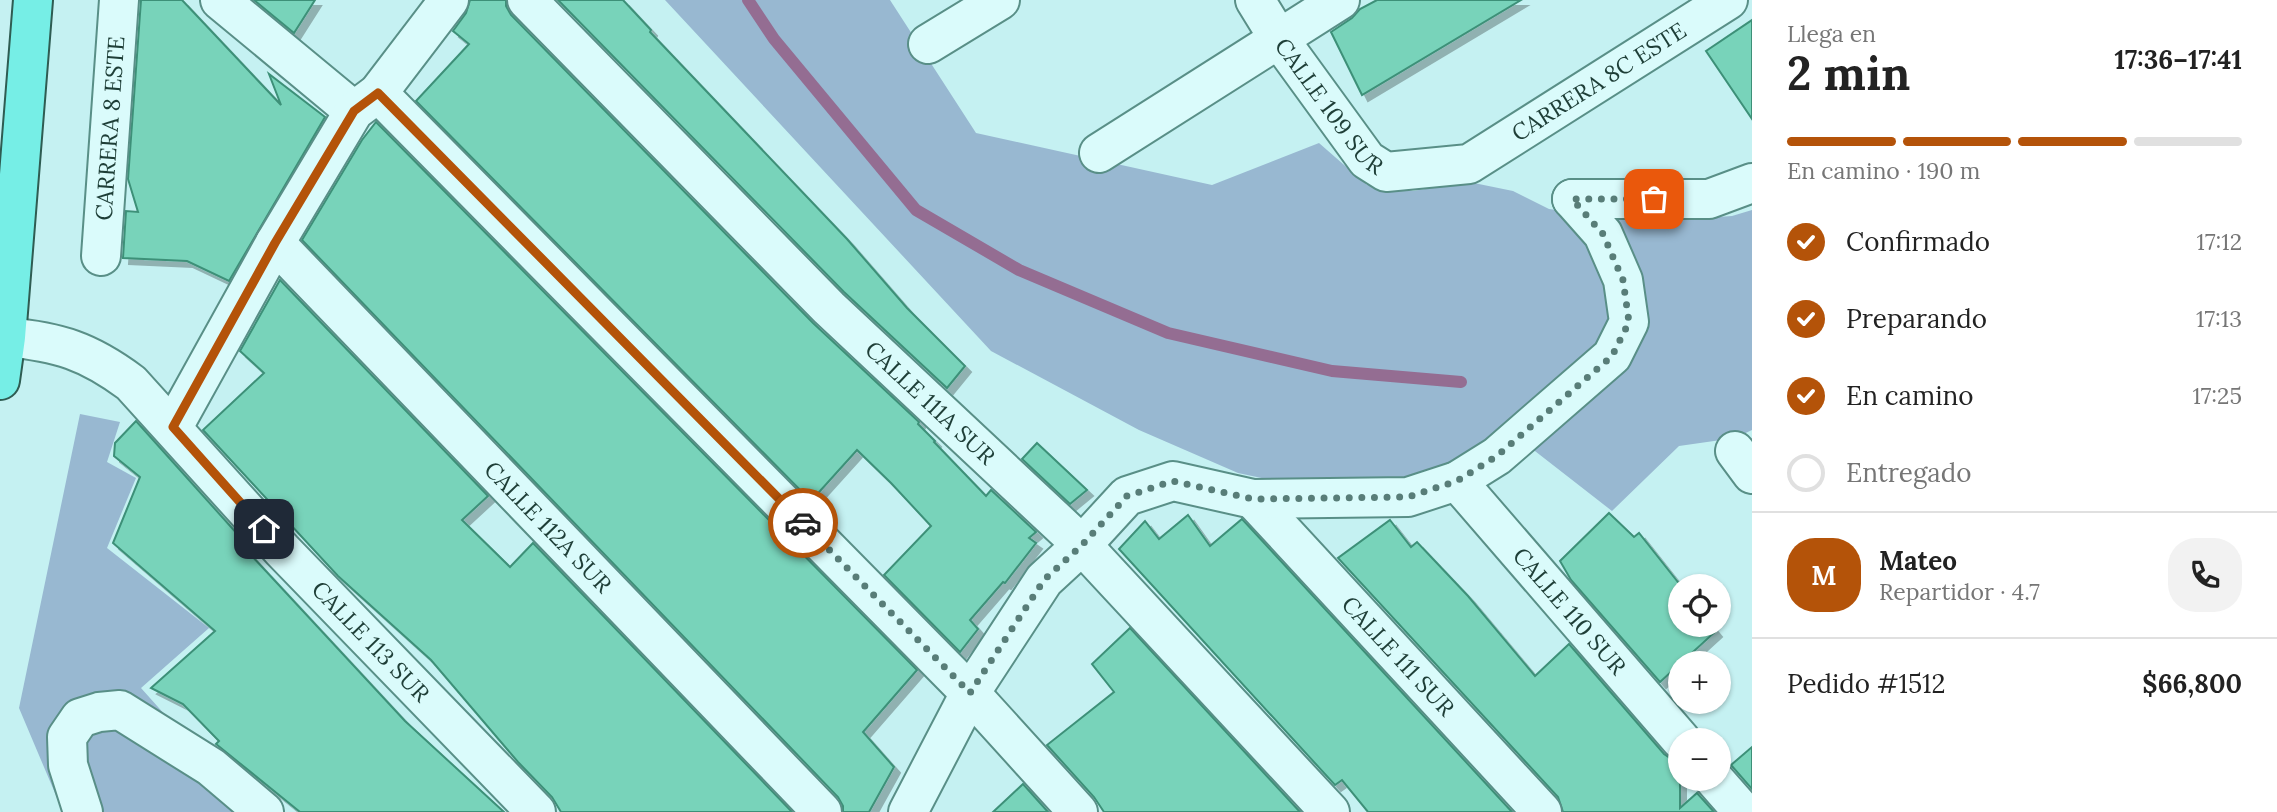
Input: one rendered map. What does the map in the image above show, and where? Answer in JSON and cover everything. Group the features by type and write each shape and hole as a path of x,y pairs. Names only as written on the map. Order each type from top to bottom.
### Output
{"highway":[{"path":"0,380 6,337 33,0"}],"street":[{"name":"CARRERA 8 ESTE","path":"101,256 119,0"},
{"path":"220,0 366,102 970,693 1078,812"},
{"path":"173,427 275,243 366,102 450,0"},
{"name":"CALLE 111A SUR","path":"527,0 829,308 1082,545 1330,812"},
{"path":"928,44 1000,0"},
{"name":"CALLE 109 SUR","path":"1255,0 1279,39 1367,160 1386,172 1469,164"},
{"path":"1099,153 1340,0"},
{"name":"CARRERA 8C ESTE","path":"1469,164 1728,0"},
{"path":"908,812 970,693 1044,580 1082,545 1127,496 1173,481 1253,499 1408,497 1457,481 1497,456 1612,356 1629,322 1623,280 1603,234 1572,199 1709,199 1752,183"},
{"name":"CALLE 112A SUR","path":"275,243 822,812"},
{"name":"CALLE 113 SUR","path":"6,337 35,340 68,348 103,362 131,383 282,550 536,812"},
{"name":"CALLE 110 SUR","path":"1457,481 1671,728"},
{"name":"CALLE 111 SUR","path":"1253,499 1542,812"},
{"path":"83,812 68,765 67,737 80,718 99,712 120,710 211,767 264,812"},
{"path":"1725,791 1743,812"}],"shaded area":[{"path":"665,0 890,0 976,133 1212,185 1319,143 1367,185 1413,191 1469,182 1513,191 1549,209 1617,218 1674,220 1732,216 1752,210 1752,430 1735,438 1679,446 1612,511 1503,426 1451,469 1398,480 1313,489 1238,473 1139,430 991,351"},
{"path":"80,414 120,422 107,462 136,478 107,548 209,628 141,688 252,812 63,812 19,708"}],"building":[{"path":"141,0 182,0 281,105 269,74 325,117 229,281 187,261 123,258 126,211 138,212 128,179"},
{"path":"254,0 315,0 294,33"},
{"path":"470,0 506,0 511,15 813,323 919,422 934,442 986,496 991,490 1036,532 1029,538 1036,543 1005,583 1003,582 970,620 978,629 960,652 884,575 931,526 891,483 857,450 811,501 416,101 469,44 453,31 466,13"},
{"path":"558,0 623,0 650,32 847,239 907,308 965,366 947,388 844,292"},
{"path":"1377,0 1521,0 1362,95 1331,32 1360,9"},
{"path":"1752,20 1752,119 1706,51"},
{"path":"376,122 917,670 863,732 894,767 869,812 843,812 838,797 302,240 362,140"},
{"path":"280,280 488,496 462,520 510,567 533,543 792,812 561,812 552,797 518,762 431,660 338,576 203,430 264,373 240,351"},
{"path":"136,421 240,537 237,540 405,721 504,812 300,812 216,744 219,741 183,704 151,688 215,631 113,543 140,477 114,456 115,443"},
{"path":"1037,443 1087,490 1070,504 1022,459"},
{"path":"1609,513 1634,537 1639,533 1671,574 1668,574 1668,637 1709,637 1694,651 1668,651 1668,675 1660,682 1571,580 1560,561"},
{"path":"1188,515 1210,546 1242,519 1512,812 1368,812 1342,780 1335,785 1119,549 1145,521 1159,539"},
{"path":"1390,520 1411,547 1417,542 1468,596 1535,676 1569,644 1668,757 1668,791 1680,791 1680,808 1697,793 1714,812 1563,812 1558,797 1338,558"},
{"path":"1130,628 1300,812 1104,812 1094,797 1047,745 1114,692 1092,664"},
{"path":"1752,747 1752,789 1731,765"},
{"path":"1023,784 1048,812 993,812"}],"waterway":[{"path":"748,0 774,39 916,210 1019,270 1168,333 1332,371 1461,382"}],"way so far":[{"path":"803,523 970,693 1044,580 1082,545 1127,496 1173,481 1253,499 1408,497 1457,481 1497,456 1612,356 1629,322 1623,280 1603,234 1572,199 1654,199"}],"route":[{"path":"264,529 173,427 275,243 354,111 378,93 803,523"}]}
